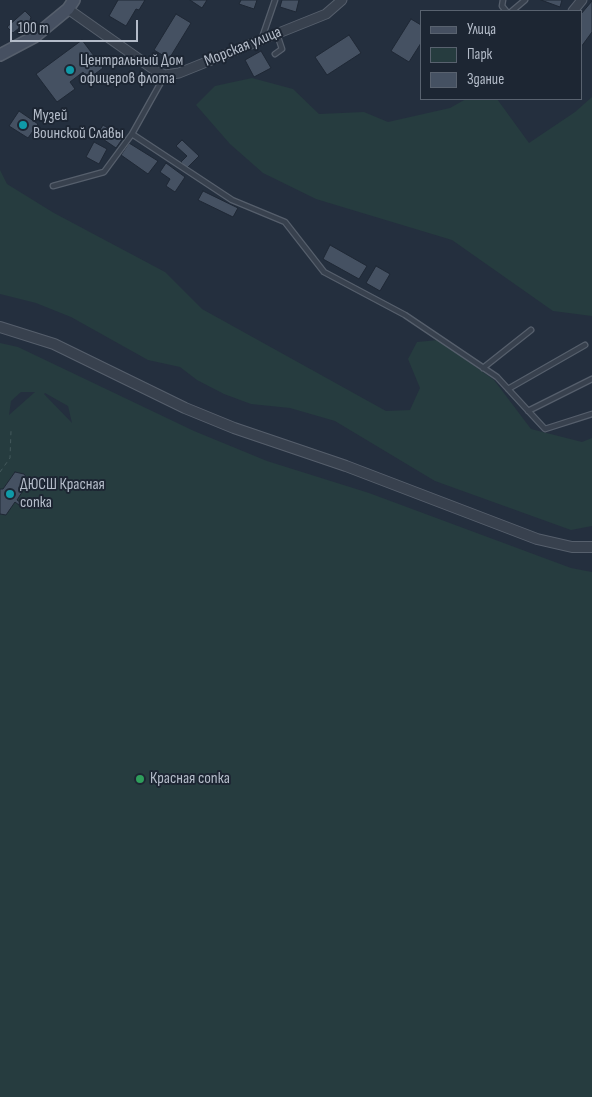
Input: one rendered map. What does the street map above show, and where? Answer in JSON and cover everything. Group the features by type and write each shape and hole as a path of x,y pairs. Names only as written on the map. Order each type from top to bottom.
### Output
{"main road":[{"path":"0,54 34,37 71,4"}],"street":[{"name":"Морская улица","path":"165,74 179,73 262,38 326,14 342,0"},
{"path":"574,10 582,0"},
{"path":"71,4 156,71 165,74"},
{"path":"0,327 54,344 185,408 234,428 346,466 537,540 572,546 592,547"}],"lane":[{"path":"262,38 275,0"},
{"path":"513,10 526,0"},
{"path":"275,54 282,48 277,32"},
{"path":"54,186 104,172 132,134 165,74"},
{"path":"132,134 232,200 285,222 324,272 405,315 483,368 508,389 545,428 592,414"},
{"path":"483,368 531,330"},
{"path":"508,389 585,345"},
{"path":"528,411 592,379"}],"path":[{"path":"0,472 10,458 11,431"}],"green space":[{"path":"252,78 293,89 319,114 364,112 388,122 450,108 464,100 498,100 529,143 575,112 592,97 592,316 553,311 452,240 316,199 263,173 230,144 196,105 215,86"},
{"path":"0,170 7,184 54,213 165,272 202,309 386,411 410,410 420,388 408,359 417,342 438,340 494,380 531,429 582,442 592,438 592,526 571,530 435,481 335,421 290,408 251,404 224,394 197,380 180,367 148,360 71,317 36,303 0,294"},
{"path":"0,343 18,347 194,431 267,461 369,493 571,568 592,572 592,1097 0,1097","holes":["21,392 35,392 9,415 11,401","44,394 68,406 72,423"]}],"building":[{"path":"118,0 145,0 139,10 136,9 126,26 109,16"},
{"path":"190,0 207,0 202,8"},
{"path":"241,0 257,0 254,9 239,4"},
{"path":"282,0 299,0 296,12 280,7"},
{"path":"541,0 562,0 560,7"},
{"path":"592,1 592,32 582,46 582,13"},
{"path":"25,11 31,17 28,27 19,28 13,33 7,27"},
{"path":"176,14 191,23 169,59 154,50"},
{"path":"411,19 420,24 420,45 409,62 391,51"},
{"path":"349,35 361,53 327,75 315,57"},
{"name":"Центральный Дом офицеров флота","path":"82,40 103,68 88,79 83,72 70,82 75,89 57,102 36,74"},
{"path":"261,51 271,68 254,77 245,60"},
{"name":"Музей Воинской Славы","path":"19,111 38,124 28,138 9,126"},
{"path":"103,125 123,138 116,148 97,135"},
{"path":"182,140 199,156 187,168 181,162 187,156 176,146"},
{"path":"94,142 107,149 99,164 86,157"},
{"path":"129,143 158,161 148,174 121,155"},
{"path":"166,163 185,177 175,192 166,186 170,179 160,172"},
{"path":"203,191 238,208 233,217 198,200"},
{"path":"330,245 367,266 359,279 323,259"},
{"path":"376,266 390,274 380,291 366,283"},
{"name":"ДЮСШ Красная сопка","path":"15,472 24,474 29,481 17,500 24,505 23,508 15,502 6,515 0,514 0,489 3,489"}],"place":[{"name":"Центральный Дом офицеров флота","path":"70,70"},
{"name":"Музей Воинской Славы","path":"23,125"},
{"name":"ДЮСШ Красная сопка","path":"10,494"},
{"name":"Красная сопка","path":"140,779"}]}
